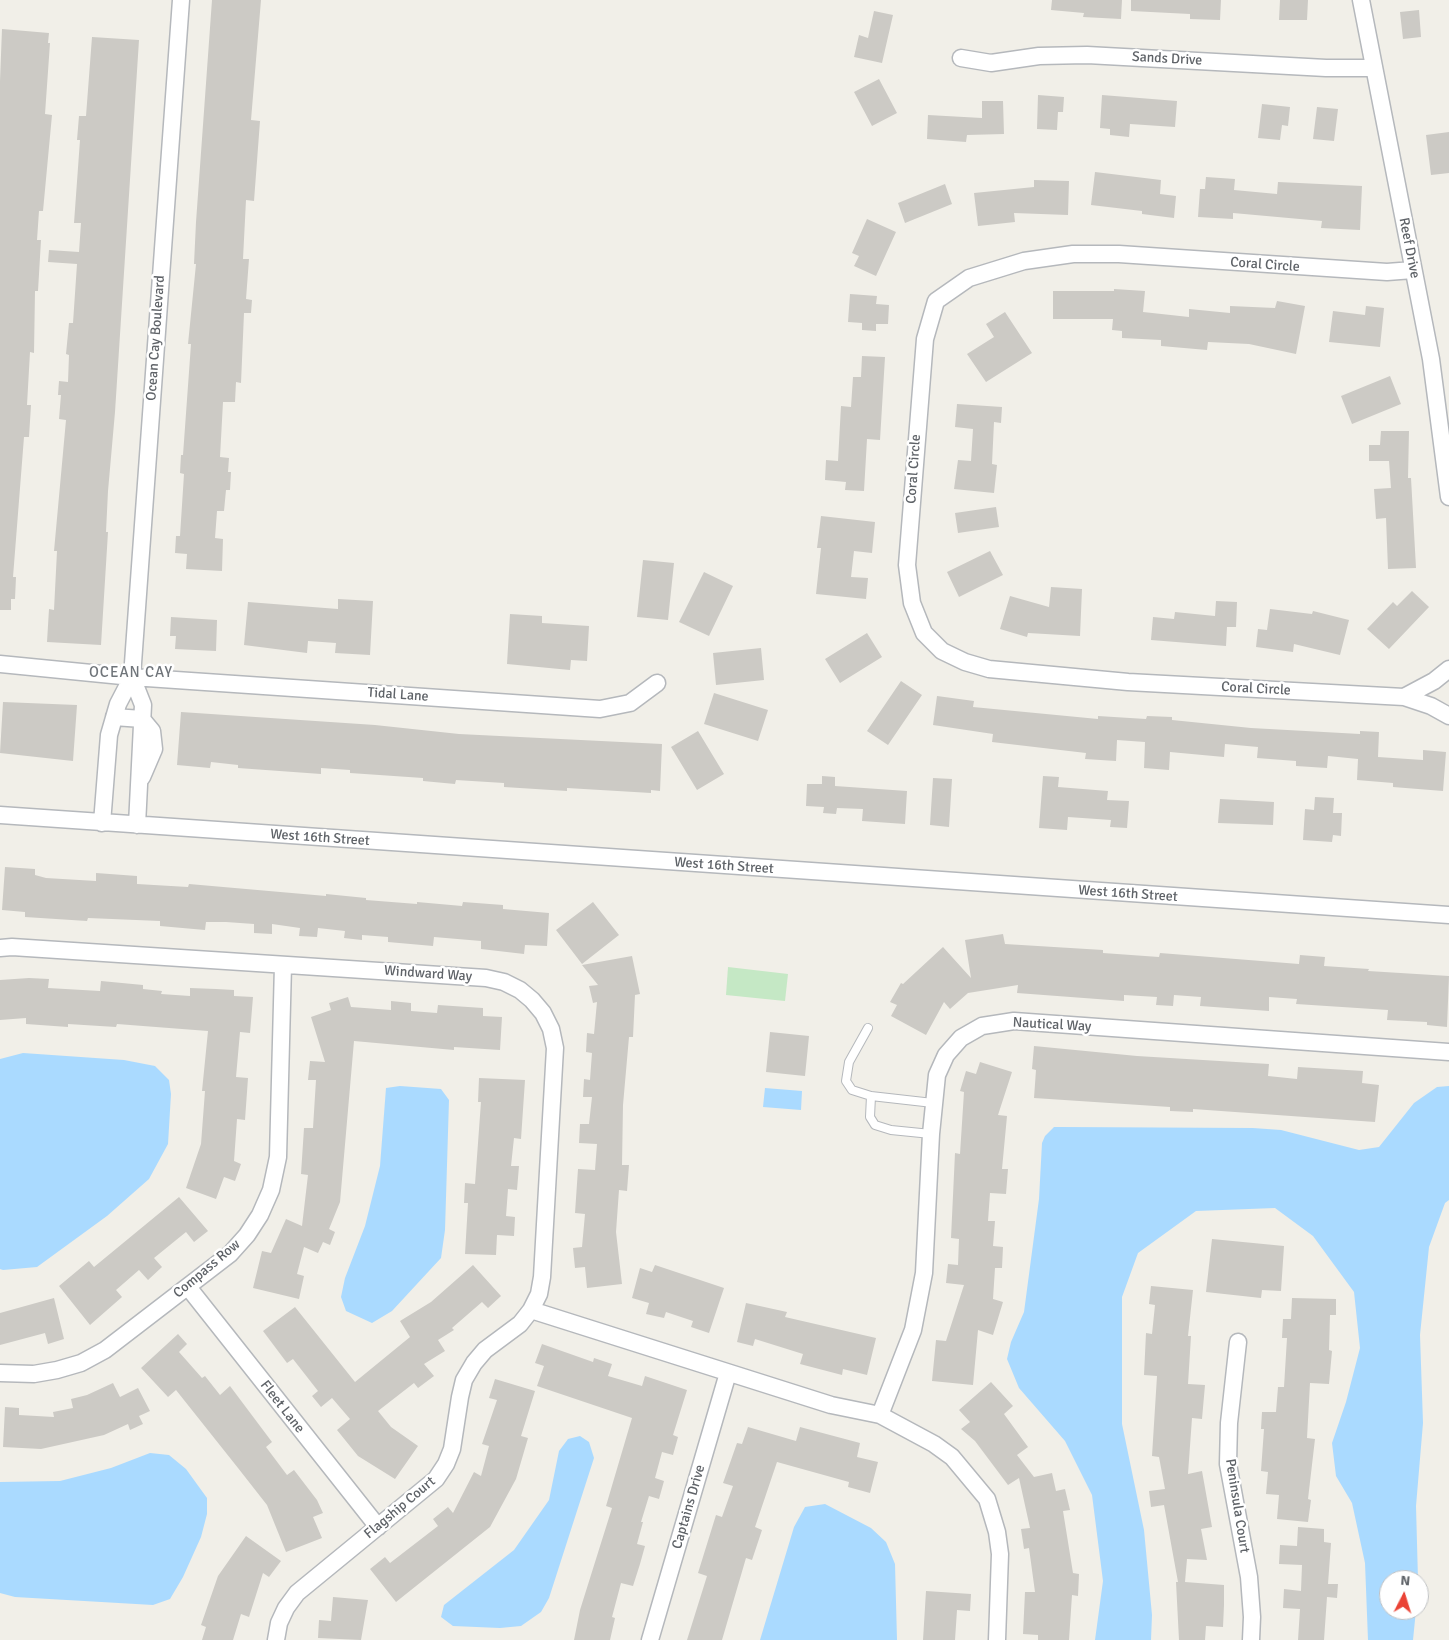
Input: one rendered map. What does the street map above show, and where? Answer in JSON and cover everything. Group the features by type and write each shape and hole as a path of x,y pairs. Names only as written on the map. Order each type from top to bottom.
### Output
{"street":[{"name":"Ocean Cay Boulevard","path":"102,823 109,735 118,704 132,677 181,0"},
{"name":"Reef Drive","path":"1361,0 1431,359 1449,497"},
{"name":"Sands Drive","path":"961,58 991,63 1039,56 1087,56 1326,68 1374,68"},
{"name":"Coral Circle","path":"1413,270 1387,272 1119,254 1073,254 1024,260 970,278 936,301 925,339 907,565 912,603 924,632 942,651 965,662 989,669 1128,682 1404,697 1431,706 1449,716"},
{"path":"0,664 132,677"},
{"path":"1404,697 1434,681 1449,669"},
{"name":"Ocean Cay Boulevard","path":"132,677 143,705 137,825"},
{"name":"Tidal Lane","path":"132,677 600,709 630,703 657,683"},
{"path":"114,717 142,719"},
{"name":"West 16th Street","path":"0,815 1449,915"},
{"name":"Windward Way","path":"0,948 12,947 486,978 504,982 520,990 543,1013 551,1029 555,1048 542,1277 539,1294 531,1310"},
{"name":"Compass Row","path":"0,1373 34,1374 81,1363 117,1342 230,1254 247,1235 260,1215 271,1190 278,1157 283,964"},
{"name":"Nautical Way","path":"880,1415 913,1330 924,1273 931,1134 937,1075 946,1056 960,1038 982,1026 1014,1021 1449,1052"},
{"name":"Fleet Lane","path":"188,1287 378,1527"},
{"path":"531,1310 831,1405 880,1415 934,1444 952,1457 987,1499 997,1532 1000,1554 997,1640"},
{"name":"Flagship Court","path":"276,1640 279,1623 296,1593 436,1479 446,1464 452,1449 464,1380 474,1363 485,1350 520,1324 531,1310"},
{"name":"Peninsula Court","path":"1238,1342 1229,1423 1228,1464 1249,1577 1252,1617 1250,1640"},
{"name":"Captains Drive","path":"650,1640 728,1373"}],"lane":[{"path":"868,1028 849,1062 846,1081 852,1090 871,1096 933,1104"},
{"path":"871,1096 870,1118 875,1125 891,1130 931,1134"}],"green space":[{"path":"728,967 788,974 785,1001 726,995"}],"water":[{"path":"23,1053 124,1060 155,1066 169,1080 171,1094 168,1144 149,1179 107,1216 37,1267 3,1270 0,1269 0,1059"},
{"path":"400,1086 441,1089 449,1100 445,1230 441,1258 392,1311 372,1323 346,1311 341,1297 345,1278 365,1226 380,1166 386,1088"},
{"path":"1449,1086 1449,1200 1445,1203 1429,1247 1420,1335 1423,1423 1416,1506 1418,1570 1379,1570 1379,1620 1415,1620 1413,1640 1368,1640 1365,1563 1352,1503 1336,1476 1332,1443 1346,1402 1360,1348 1354,1292 1313,1236 1275,1208 1196,1211 1138,1253 1122,1297 1122,1424 1144,1530 1152,1615 1151,1640 1095,1640 1103,1581 1092,1495 1065,1441 1019,1388 1007,1359 1011,1342 1024,1312 1039,1199 1042,1143 1045,1136 1054,1127 1253,1128 1281,1130 1359,1150 1379,1147 1414,1103 1437,1087"},
{"path":"765,1088 802,1091 801,1110 763,1107"},
{"path":"580,1436 589,1442 594,1458 549,1598 541,1612 521,1626 500,1628 453,1626 441,1617 444,1605 514,1550 549,1500 559,1451 568,1439"},
{"path":"150,1453 169,1455 186,1469 207,1498 207,1514 201,1537 183,1577 170,1599 153,1605 15,1597 0,1593 0,1482 60,1481 111,1468"},
{"path":"825,1504 871,1528 886,1542 895,1564 897,1640 760,1640 794,1527 805,1507"}],"building":[{"path":"212,0 261,0 251,120 260,121 254,201 246,200 243,259 249,259 246,299 252,300 251,313 244,313 241,383 236,382 235,402 223,402 220,457 229,458 228,472 231,472 230,490 226,490 224,511 217,511 215,538 223,539 222,571 186,569 187,554 175,553 176,536 180,536 184,474 180,473 181,455 183,455 191,344 188,344 196,264 194,264 196,222"},
{"path":"1052,0 1122,0 1121,19 1083,17 1084,13 1051,10"},
{"path":"1131,0 1221,0 1220,20 1190,19 1190,14 1131,11"},
{"path":"1280,0 1308,0 1307,20 1279,20"},
{"path":"1419,10 1421,37 1403,39 1400,12"},
{"path":"874,11 893,15 882,63 854,57 859,35 868,38"},
{"path":"2,29 49,33 45,114 52,115 43,211 39,211 37,240 41,240 38,291 35,291 34,353 30,352 27,405 31,405 29,437 24,437 13,577 16,577 15,599 11,599 11,610 0,610 0,81"},
{"path":"92,37 139,40 115,412 108,491 106,532 108,532 101,645 47,642 49,609 54,610 57,551 54,551 66,420 59,419 61,395 58,395 59,381 68,382 69,355 66,354 69,323 73,323 77,264 48,262 49,250 79,252 81,223 74,223 80,140 77,140 79,116 86,116"},
{"path":"879,79 897,113 872,126 854,92"},
{"path":"1038,95 1064,97 1063,112 1058,112 1057,130 1037,129"},
{"path":"1102,95 1177,101 1175,127 1130,124 1129,137 1110,135 1110,129 1100,128"},
{"path":"982,101 1003,101 1004,134 967,135 966,142 927,139 928,115 982,118"},
{"path":"1262,104 1290,107 1288,126 1282,125 1280,140 1258,138"},
{"path":"1317,107 1338,109 1334,141 1313,139"},
{"path":"1449,132 1449,173 1431,175 1426,135"},
{"path":"1095,172 1161,180 1160,194 1176,196 1174,218 1142,214 1142,211 1091,205"},
{"path":"1206,177 1235,179 1234,190 1277,194 1278,182 1362,186 1360,230 1321,228 1322,221 1233,213 1233,219 1198,217 1200,189 1205,189"},
{"path":"1034,180 1069,181 1068,215 1014,213 1015,222 978,226 974,193 1034,187"},
{"path":"945,184 952,204 905,223 898,203"},
{"path":"867,219 896,232 876,276 854,266 859,256 852,253"},
{"path":"1114,289 1145,291 1143,312 1189,317 1189,309 1230,313 1230,306 1275,308 1277,301 1305,306 1296,354 1249,344 1208,342 1207,350 1161,346 1161,340 1122,338 1122,331 1112,330 1113,319 1053,319 1053,291 1114,291"},
{"path":"850,294 877,296 876,304 889,305 888,324 876,324 876,331 862,330 862,323 848,322"},
{"path":"1366,306 1384,308 1380,347 1329,342 1333,311 1365,315"},
{"path":"1005,312 1032,353 986,382 967,354 994,337 986,324"},
{"path":"862,356 885,357 880,440 867,439 864,491 845,490 846,482 825,480 826,460 838,461 841,406 851,407 853,377 861,377"},
{"path":"1390,376 1401,404 1352,424 1341,396"},
{"path":"957,404 1002,407 1001,423 994,422 992,464 997,465 994,493 954,489 958,460 971,461 973,429 955,427"},
{"path":"1381,431 1409,431 1408,478 1411,478 1416,568 1388,569 1386,518 1376,519 1374,489 1391,488 1389,461 1369,461 1369,445 1380,445"},
{"path":"996,507 999,527 958,533 955,513"},
{"path":"821,516 875,522 872,553 854,551 851,577 868,578 866,599 816,594 821,548 817,548"},
{"path":"990,551 1003,575 959,597 947,572"},
{"path":"643,560 674,563 668,620 637,617"},
{"path":"704,572 733,586 709,636 679,622"},
{"path":"1051,587 1082,589 1080,636 1028,633 1027,637 1000,629 1010,596 1049,607"},
{"path":"1412,591 1429,607 1389,649 1367,629 1393,602 1397,606"},
{"path":"338,599 373,601 370,655 335,653 336,643 308,641 307,653 244,645 248,602 338,609"},
{"path":"1216,601 1237,602 1236,627 1227,627 1226,646 1151,640 1153,617 1174,619 1175,612 1215,616"},
{"path":"1270,609 1312,614 1313,611 1349,620 1340,655 1294,644 1293,652 1256,647 1258,629 1267,630"},
{"path":"510,614 542,616 542,623 589,626 587,661 571,660 570,670 507,664"},
{"path":"171,617 217,620 216,651 175,649 176,636 170,636"},
{"path":"867,633 882,657 840,683 825,659"},
{"path":"761,648 764,680 716,685 713,653"},
{"path":"901,681 922,695 888,745 867,731"},
{"path":"714,693 768,710 758,741 704,724"},
{"path":"937,696 974,701 973,707 1098,719 1098,716 1146,719 1147,716 1172,717 1172,720 1251,728 1360,734 1360,731 1379,732 1378,757 1423,760 1423,750 1446,752 1443,791 1393,787 1393,783 1357,780 1358,759 1328,756 1327,768 1296,766 1296,761 1257,758 1258,747 1225,744 1224,757 1170,752 1169,770 1144,768 1145,742 1117,740 1116,761 1085,759 1086,753 992,742 993,734 933,725"},
{"path":"3,702 77,705 73,761 0,753"},
{"path":"181,712 375,725 459,734 662,744 660,791 651,790 651,793 567,788 567,791 504,787 504,783 456,780 455,784 423,781 423,778 350,773 350,770 321,768 321,774 238,768 238,765 211,762 210,768 177,765"},
{"path":"698,731 724,774 697,790 671,747"},
{"path":"822,776 835,777 835,786 907,791 905,824 862,821 863,809 837,808 836,814 823,813 824,807 806,806 807,784 822,784"},
{"path":"1043,776 1059,777 1058,787 1108,791 1107,800 1129,801 1127,828 1110,827 1111,820 1068,817 1067,830 1039,828"},
{"path":"933,778 952,779 949,827 930,825"},
{"path":"1315,797 1334,798 1333,813 1342,813 1341,836 1333,835 1332,842 1303,840 1305,809 1314,810"},
{"path":"1220,799 1274,802 1273,825 1218,823"},
{"path":"5,867 35,869 35,875 46,878 96,881 96,873 137,876 137,884 188,887 189,884 326,896 326,894 366,898 366,900 417,904 417,902 462,906 463,902 503,905 503,909 549,913 547,946 525,945 524,954 481,949 481,941 434,937 433,946 388,942 388,937 362,935 362,940 344,938 345,931 318,928 317,937 299,936 300,928 272,924 272,934 254,933 254,924 226,922 206,922 205,930 160,926 160,921 88,918 87,921 25,917 25,912 2,910"},
{"path":"593,902 619,935 582,964 556,930"},
{"path":"1003,934 1005,944 1103,950 1103,953 1159,957 1160,953 1299,964 1300,955 1325,957 1324,966 1449,976 1447,1027 1427,1025 1427,1022 1387,1020 1388,1010 1296,1004 1297,999 1269,997 1269,1011 1200,1006 1201,997 1174,995 1173,1006 1156,1005 1157,997 1124,995 1124,1001 1017,993 1018,985 968,993 950,1009 944,1002 926,1035 891,1016 897,1005 890,1002 901,983 903,984 943,947 971,978 965,940"},
{"path":"632,956 640,994 635,995 633,1037 629,1037 623,1105 622,1165 629,1165 627,1191 619,1190 616,1232 622,1284 587,1288 585,1267 575,1268 573,1248 582,1247 585,1214 575,1213 578,1169 595,1170 597,1144 579,1143 580,1124 589,1124 592,1097 583,1097 584,1079 590,1080 592,1053 586,1052 587,1033 594,1034 597,1002 593,1003 589,986 598,985 582,965"},
{"path":"49,979 48,988 100,991 101,981 143,985 143,989 162,991 161,994 190,996 190,988 234,990 234,996 253,997 250,1033 240,1032 236,1077 248,1078 245,1120 237,1119 234,1161 241,1164 235,1181 224,1177 216,1199 186,1188 201,1144 205,1091 202,1091 208,1031 117,1024 116,1027 68,1024 68,1027 26,1024 26,1018 0,1020 0,980"},
{"path":"348,997 351,1007 391,1010 391,1001 411,1003 411,1011 437,1013 438,1005 483,1008 483,1016 502,1017 500,1050 454,1047 454,1050 354,1041 340,1202 329,1229 335,1232 330,1245 323,1242 318,1253 304,1247 297,1274 304,1276 299,1299 253,1288 262,1251 271,1253 286,1219 302,1226 308,1175 301,1174 304,1128 313,1128 316,1080 308,1080 310,1061 325,1062 311,1017 331,1010 329,1003"},
{"path":"770,1032 809,1036 805,1076 766,1072"},
{"path":"1034,1046 1137,1056 1269,1064 1268,1076 1297,1079 1298,1067 1363,1071 1362,1083 1379,1085 1375,1122 1193,1109 1193,1112 1170,1111 1170,1107 1034,1098 1036,1070 1032,1069"},
{"path":"980,1062 1012,1072 998,1115 1007,1116 1002,1169 1008,1169 1006,1194 990,1193 988,1221 995,1221 993,1246 1003,1247 1002,1268 995,1268 993,1299 1003,1302 993,1335 978,1330 973,1385 932,1381 936,1340 946,1341 964,1285 946,1283 948,1264 958,1265 959,1239 951,1238 955,1153 960,1154 964,1092 960,1091 966,1071 976,1074"},
{"path":"479,1078 525,1080 521,1139 514,1138 511,1166 519,1166 517,1190 508,1189 506,1216 515,1217 514,1236 497,1235 496,1255 465,1254 468,1203 464,1203 465,1183 475,1184 481,1102 478,1102"},
{"path":"179,1197 208,1231 194,1242 186,1232 154,1258 162,1267 148,1280 139,1270 116,1290 122,1297 90,1325 59,1286 89,1261 94,1267"},
{"path":"1212,1239 1284,1246 1281,1291 1262,1290 1261,1298 1206,1292"},
{"path":"473,1265 501,1296 488,1308 482,1302 452,1328 454,1330 438,1340 445,1351 424,1364 434,1376 418,1388 414,1383 378,1411 391,1427 418,1446 395,1479 358,1456 337,1430 350,1419 332,1398 321,1407 312,1396 318,1391 293,1359 287,1363 263,1331 295,1307 355,1382 410,1337 400,1321 431,1302"},
{"path":"655,1265 724,1288 709,1333 691,1327 693,1321 666,1312 664,1318 646,1314 649,1303 632,1298 640,1268 652,1272"},
{"path":"1151,1286 1193,1290 1188,1336 1191,1336 1188,1384 1205,1385 1202,1419 1192,1418 1188,1474 1202,1471 1212,1527 1201,1529 1207,1560 1187,1559 1185,1582 1224,1585 1223,1627 1206,1626 1205,1640 1179,1640 1176,1582 1178,1582 1164,1505 1151,1507 1149,1491 1165,1489 1159,1457 1152,1456 1157,1376 1144,1375 1146,1333 1152,1334 1155,1305 1149,1304"},
{"path":"54,1298 64,1339 48,1344 45,1333 0,1345 0,1313"},
{"path":"1292,1298 1336,1299 1336,1315 1330,1315 1329,1350 1332,1351 1329,1384 1310,1383 1307,1438 1315,1439 1308,1499 1311,1500 1308,1522 1277,1519 1279,1495 1266,1494 1268,1472 1261,1471 1264,1429 1261,1429 1262,1412 1276,1412 1278,1387 1284,1387 1287,1338 1282,1338 1283,1319 1291,1319"},
{"path":"746,1303 787,1312 785,1317 876,1338 867,1375 843,1369 842,1375 800,1364 803,1354 755,1339 753,1346 737,1342"},
{"path":"178,1334 187,1344 179,1352 202,1378 205,1376 220,1395 230,1386 272,1442 266,1447 287,1475 294,1470 317,1500 323,1513 313,1517 322,1538 286,1552 267,1505 238,1468 176,1390 168,1397 141,1368"},
{"path":"542,1344 593,1362 594,1358 612,1364 608,1376 642,1386 645,1376 687,1390 673,1435 678,1437 673,1455 662,1452 655,1478 664,1481 659,1499 649,1496 641,1522 643,1522 637,1544 645,1546 640,1564 633,1586 621,1583 612,1617 615,1618 610,1640 574,1640 580,1610 612,1508 606,1506 632,1418 537,1386 544,1366 535,1363"},
{"path":"495,1379 535,1391 521,1436 528,1438 516,1479 490,1527 396,1602 370,1569 385,1557 390,1563 438,1526 433,1519 448,1507 453,1513 474,1472 481,1476 489,1446 482,1444 497,1400 489,1398"},
{"path":"991,1382 1013,1406 1004,1414 1028,1447 1017,1455 1034,1477 1052,1473 1056,1491 1065,1489 1070,1510 1063,1511 1073,1573 1079,1574 1078,1596 1072,1595 1069,1640 1038,1640 1038,1635 1023,1634 1025,1592 1035,1592 1029,1548 1024,1549 1021,1529 1030,1528 1019,1478 1008,1485 975,1441 961,1429 970,1422 959,1410"},
{"path":"113,1383 120,1397 138,1388 150,1411 139,1416 143,1424 130,1430 128,1424 104,1435 41,1449 3,1447 5,1407 19,1408 19,1415 54,1417 53,1412 73,1408 71,1399 87,1395"},
{"path":"748,1427 796,1441 800,1427 860,1443 857,1457 878,1462 870,1493 848,1487 849,1482 777,1462 755,1527 762,1530 752,1560 746,1558 722,1640 687,1640 707,1576 698,1573 716,1515 722,1517 733,1486 723,1483 737,1443 742,1444"},
{"path":"1298,1527 1324,1529 1324,1542 1331,1543 1328,1584 1338,1584 1337,1598 1327,1597 1324,1640 1298,1640 1300,1609 1283,1608 1284,1589 1301,1591 1302,1565 1279,1564 1280,1545 1297,1546"},
{"path":"246,1536 281,1561 269,1577 263,1573 249,1617 241,1614 233,1640 202,1640 206,1627 201,1625 218,1576"},
{"path":"926,1591 971,1594 970,1611 957,1610 955,1640 923,1640"},
{"path":"333,1597 368,1600 361,1640 318,1638 319,1620 331,1621"}],"district":[{"name":"OCEAN CAY","path":"131,673"}]}
